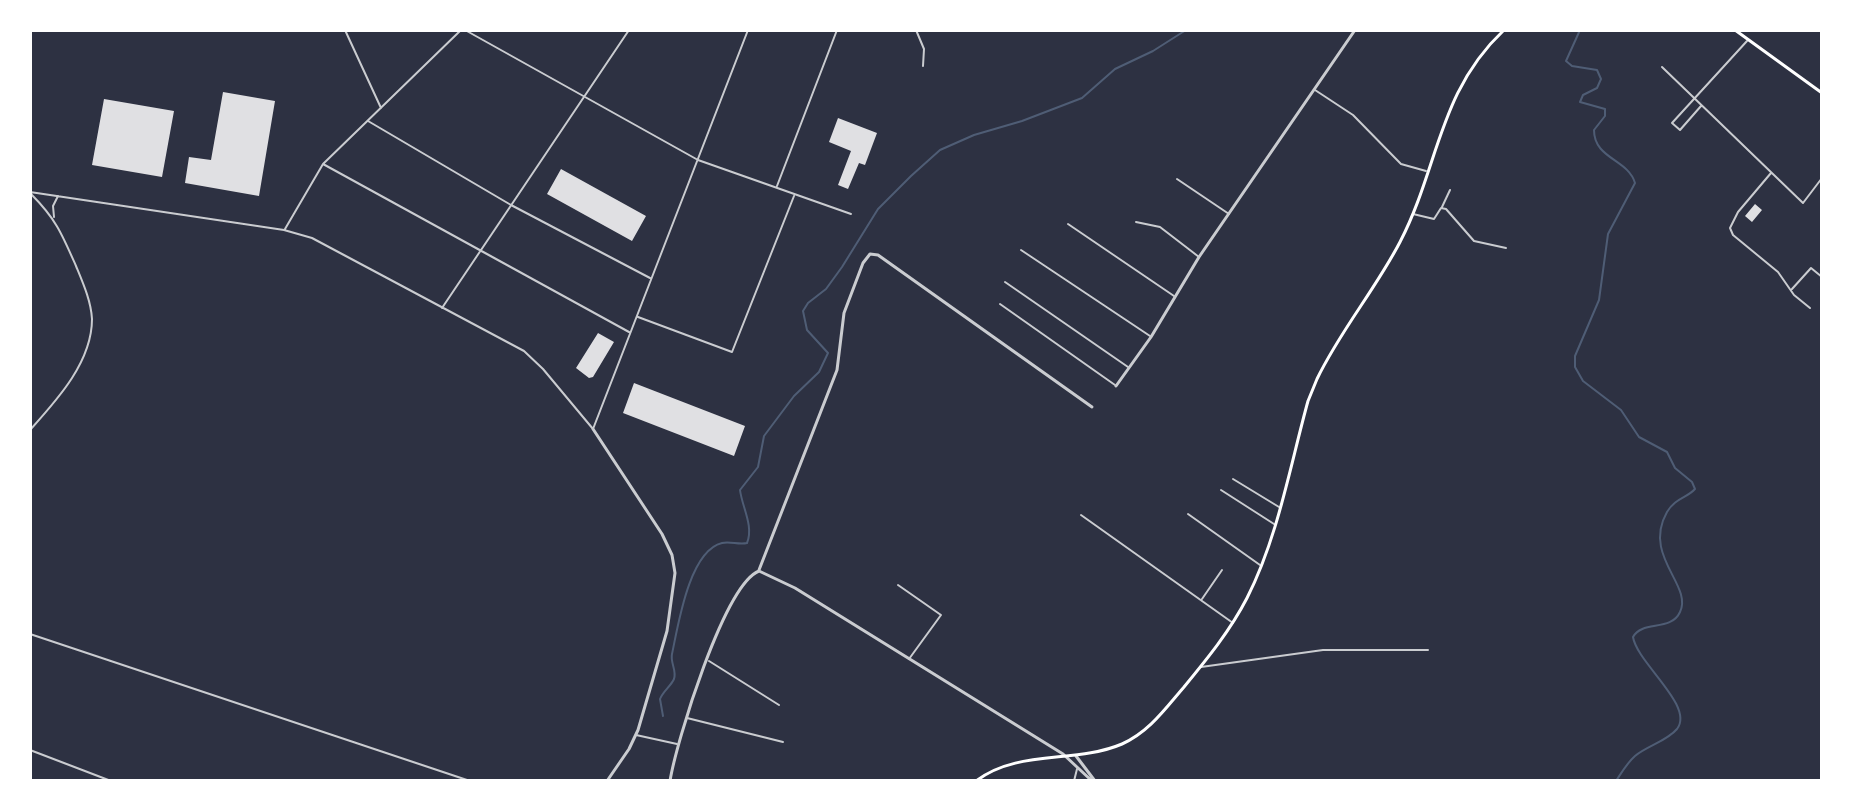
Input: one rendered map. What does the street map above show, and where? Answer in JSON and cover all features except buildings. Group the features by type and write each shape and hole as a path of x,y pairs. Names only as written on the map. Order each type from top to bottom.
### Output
{"main road":[{"path":"976,781 1010,764 1076,756 1116,746 1142,733 1200,667 1233,623 1261,566 1314,384 1395,251 1461,84 1477,59 1504,30"},
{"path":"1735,30 1822,93"}],"street":[{"path":"345,30 381,108"},
{"path":"284,230 323,164 463,30 698,160 851,214"},
{"path":"442,309 629,30"},
{"path":"593,429 748,30"},
{"path":"776,187 837,30"},
{"path":"916,30 924,49 923,66"},
{"path":"1000,304 1116,386 1151,337 1199,257 1355,30"},
{"path":"1702,106 1680,130 1672,123 1749,40"},
{"path":"1662,67 1803,203 1822,178"},
{"path":"1315,90 1351,113 1401,164 1427,172"},
{"path":"368,121 511,205 651,279"},
{"path":"323,164 630,333"},
{"path":"1772,173 1738,212 1730,228 1733,235 1778,272 1810,308"},
{"path":"1177,179 1229,215"},
{"path":"1412,214 1435,219 1450,190"},
{"path":"30,192 284,230 317,240 531,356 593,429 662,534 675,570 666,636 636,735 607,781"},
{"path":"30,192 54,218"},
{"path":"637,317 732,352 794,195"},
{"path":"30,430 76,370 91,325 84,287 54,218 53,206 58,196"},
{"path":"1441,208 1451,212 1474,241 1506,248"},
{"path":"1136,222 1160,227 1199,257"},
{"path":"1068,224 1174,296"},
{"path":"1021,250 1151,337"},
{"path":"670,781 678,744 706,660 741,589 749,576 759,571 837,370 845,310 864,261 870,254 878,255 1092,407"},
{"path":"1791,290 1811,268 1822,277"},
{"path":"1005,282 1129,368"},
{"path":"1233,479 1279,507"},
{"path":"1221,490 1274,524"},
{"path":"1188,514 1261,566"},
{"path":"1081,515 1233,623"},
{"path":"1202,600 1222,570"},
{"path":"759,571 795,588 1066,757 1093,781"},
{"path":"898,585 941,615 909,659"},
{"path":"30,634 470,781"},
{"path":"1200,667 1323,650 1428,650"},
{"path":"706,660 779,705"},
{"path":"687,718 783,742"},
{"path":"636,735 678,744"},
{"path":"30,750 111,781"},
{"path":"1076,756 1093,781"},
{"path":"1074,781 1077,768"}],"waterway":[{"path":"663,716 660,699 674,679 672,654 693,574 711,549 722,543 747,543 748,523 740,490 758,467 764,436 794,396 819,372 828,353 807,330 803,311 826,289 878,209 940,150 1082,98 1115,69 1153,51 1186,30"},
{"path":"1580,30 1566,61 1572,66 1597,70 1601,79 1597,88 1583,95 1580,102 1605,109 1605,116 1594,130 1595,140 1605,153 1626,169 1635,183 1608,234 1599,300 1575,356 1575,367 1583,381 1621,410 1639,437 1667,452 1675,468 1692,482 1695,489 1670,507 1661,528 1660,542 1664,556 1680,591 1680,612 1670,622 1643,629 1633,637 1644,659 1672,697 1680,720 1673,733 1632,759 1616,781"}]}
